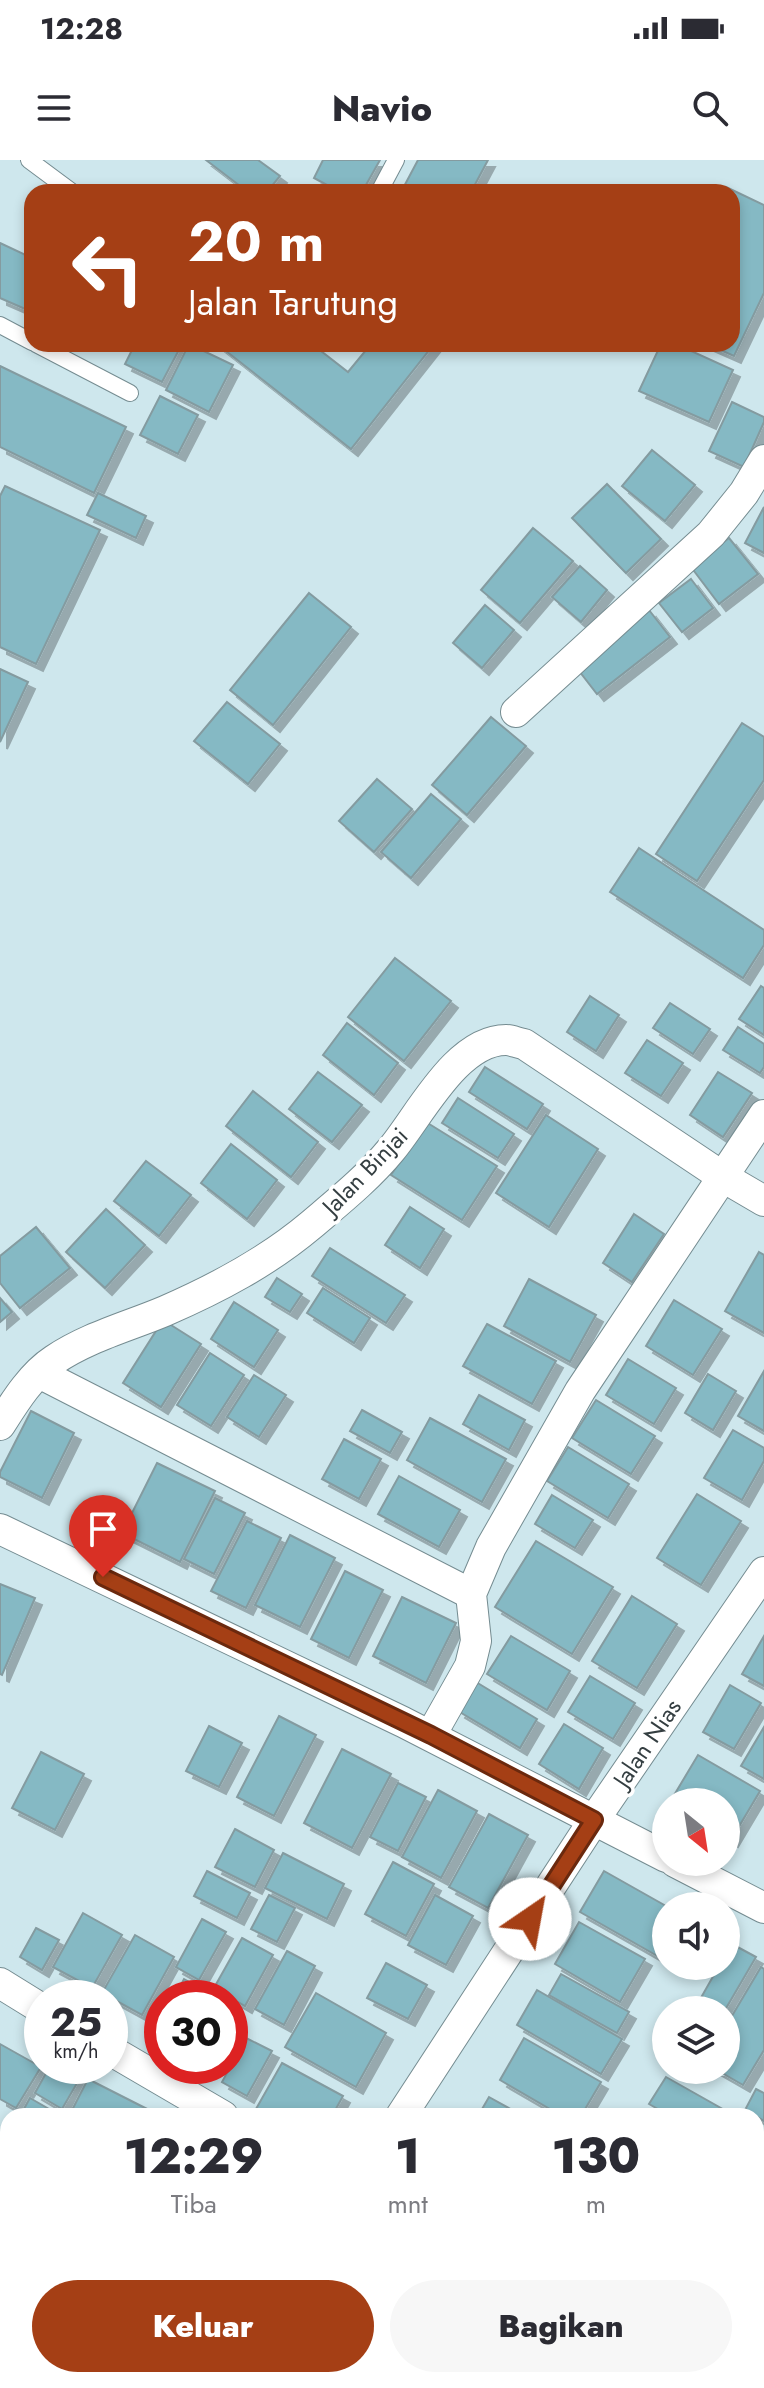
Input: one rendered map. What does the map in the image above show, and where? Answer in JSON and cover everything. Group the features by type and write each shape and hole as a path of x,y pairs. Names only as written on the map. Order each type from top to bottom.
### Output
{"street":[{"path":"516,712 711,534 744,493 764,460"},
{"name":"Jalan Binjai","path":"0,1425 14,1403 52,1361 92,1338 178,1305 236,1278 280,1251 390,1152 449,1071 466,1056 488,1044 506,1040 524,1044 764,1201"},
{"path":"431,1735 470,1666 476,1641 471,1594 491,1547 580,1391 764,1115"},
{"path":"39,1373 471,1594"},
{"path":"0,1529 431,1735 652,1850"},
{"name":"Jalan Nias","path":"406,2108 594,1820 764,1572"},
{"path":"702,1876 764,1908"},
{"path":"2,1989 24,2000"},
{"path":"128,2061 209,2108"}],"lane":[{"path":"29,160 61,184"},
{"path":"383,184 396,160"},
{"path":"0,325 24,338"},
{"path":"51,352 130,393"},
{"path":"183,2093 188,2084"}],"building":[{"path":"206,160 258,160 280,176 274,184 238,184"},
{"path":"323,160 380,160 366,184 325,184 314,178"},
{"path":"418,160 488,160 475,184 405,184"},
{"path":"740,194 764,205 764,293 740,343"},
{"path":"0,243 24,254 24,308 0,298"},
{"path":"131,352 178,352 162,382 125,364"},
{"path":"185,352 206,352 233,365 209,412 166,390"},
{"path":"227,352 322,352 348,372 364,352 428,352 351,449"},
{"path":"657,352 694,352 733,370 709,422 639,391"},
{"path":"0,366 126,427 94,493 0,447"},
{"path":"160,396 198,415 178,454 140,435"},
{"path":"732,402 764,417 744,467 709,451"},
{"path":"652,450 695,485 665,521 622,486"},
{"path":"607,484 661,539 626,573 572,518"},
{"path":"5,486 100,530 36,664 0,647 0,496"},
{"path":"98,493 146,516 136,538 87,515"},
{"path":"764,507 764,553 745,543"},
{"path":"533,528 573,561 520,623 481,590"},
{"path":"729,538 758,574 719,604 691,567"},
{"path":"580,566 607,590 581,622 552,597"},
{"path":"691,579 713,608 682,632 659,603"},
{"path":"309,593 351,627 273,725 230,690"},
{"path":"485,605 514,630 482,668 453,643"},
{"path":"649,610 670,637 597,694 576,667"},
{"path":"0,669 28,682 0,742"},
{"path":"227,702 280,744 248,784 194,741"},
{"path":"491,717 526,746 467,815 432,785"},
{"path":"742,723 764,737 764,780 697,881 656,854"},
{"path":"377,779 412,809 374,852 339,821"},
{"path":"431,794 461,819 411,878 381,852"},
{"path":"639,848 764,930 764,945 743,978 610,892"},
{"path":"395,958 451,1001 404,1061 348,1017"},
{"path":"761,986 764,988 764,1035 739,1019"},
{"path":"590,996 619,1015 596,1051 567,1032"},
{"path":"670,1003 710,1029 693,1054 653,1028"},
{"path":"347,1023 398,1063 374,1095 323,1055"},
{"path":"738,1027 764,1044 764,1067 760,1073 723,1050"},
{"path":"647,1040 683,1063 661,1096 625,1073"},
{"path":"485,1067 543,1104 527,1129 469,1092"},
{"path":"318,1072 362,1105 332,1142 289,1109"},
{"path":"718,1072 752,1093 723,1137 690,1115"},
{"path":"253,1091 318,1142 291,1177 226,1126"},
{"path":"458,1098 514,1134 498,1158 442,1123"},
{"path":"546,1115 598,1149 549,1227 496,1193"},
{"path":"426,1122 497,1166 462,1220 391,1175"},
{"path":"231,1144 277,1180 247,1219 201,1183"},
{"path":"146,1161 191,1195 159,1236 114,1201"},
{"path":"410,1207 444,1229 420,1268 385,1245"},
{"path":"106,1209 145,1245 105,1288 66,1252"},
{"path":"634,1214 664,1234 632,1282 603,1263"},
{"path":"36,1227 70,1268 20,1308 0,1283 0,1256"},
{"path":"330,1248 405,1295 386,1323 312,1276"},
{"path":"759,1252 764,1255 764,1333 725,1311"},
{"path":"277,1278 302,1294 290,1312 265,1297"},
{"path":"529,1279 596,1315 570,1362 504,1326"},
{"path":"323,1288 370,1318 354,1343 307,1313"},
{"path":"0,1298 12,1312 0,1322"},
{"path":"674,1300 722,1329 693,1375 646,1346"},
{"path":"234,1302 278,1330 254,1367 211,1339"},
{"path":"163,1320 201,1344 161,1407 123,1383"},
{"path":"487,1324 556,1361 532,1404 463,1366"},
{"path":"210,1353 244,1375 211,1426 177,1405"},
{"path":"628,1359 676,1388 654,1424 606,1395"},
{"path":"764,1371 764,1431 738,1416"},
{"path":"708,1374 736,1391 713,1430 685,1413"},
{"path":"254,1375 286,1395 259,1437 227,1417"},
{"path":"479,1395 525,1420 509,1450 463,1424"},
{"path":"596,1400 655,1436 631,1474 572,1438"},
{"path":"362,1410 402,1432 390,1453 350,1431"},
{"path":"31,1411 74,1433 42,1498 0,1477"},
{"path":"430,1418 506,1459 482,1502 407,1460"},
{"path":"733,1430 764,1448 764,1461 742,1500 704,1478"},
{"path":"344,1439 381,1459 359,1499 322,1479"},
{"path":"568,1447 629,1484 608,1518 547,1481"},
{"path":"157,1463 215,1491 180,1562 122,1533"},
{"path":"399,1476 460,1510 439,1547 378,1514"},
{"path":"697,1494 741,1521 701,1585 657,1558"},
{"path":"552,1495 593,1520 575,1548 535,1524"},
{"path":"215,1498 245,1513 214,1574 184,1559"},
{"path":"247,1521 281,1538 246,1608 211,1591"},
{"path":"290,1535 335,1558 300,1627 255,1605"},
{"path":"536,1541 613,1587 572,1654 495,1607"},
{"path":"345,1571 383,1590 349,1658 311,1639"},
{"path":"0,1584 35,1598 2,1675 0,1674"},
{"path":"632,1596 677,1624 637,1688 592,1661"},
{"path":"402,1597 456,1623 426,1683 373,1656"},
{"path":"511,1636 570,1671 547,1710 487,1674"},
{"path":"764,1636 764,1686 742,1674"},
{"path":"590,1676 635,1703 613,1739 568,1712"},
{"path":"476,1682 537,1719 520,1748 458,1711"},
{"path":"730,1685 761,1703 734,1749 703,1732"},
{"path":"279,1716 316,1735 274,1816 237,1797"},
{"path":"564,1724 603,1748 579,1789 539,1764"},
{"path":"209,1726 242,1743 219,1787 186,1771"},
{"path":"764,1727 764,1779 741,1766"},
{"path":"342,1749 391,1774 352,1848 304,1823"},
{"path":"41,1752 84,1774 55,1830 12,1808"},
{"path":"698,1755 760,1791 740,1825 740,1788 678,1788"},
{"path":"398,1783 426,1797 398,1851 370,1837"},
{"path":"438,1790 477,1811 441,1878 402,1857"},
{"path":"489,1814 528,1835 488,1908 449,1887"},
{"path":"235,1829 274,1850 255,1887 215,1867"},
{"path":"283,1853 344,1884 327,1919 265,1888"},
{"path":"393,1862 434,1884 406,1936 365,1914"},
{"path":"207,1871 250,1893 237,1918 194,1896"},
{"path":"604,1871 652,1898 652,1953 580,1912"},
{"path":"269,1895 295,1908 277,1942 251,1929"},
{"path":"435,1895 473,1916 446,1965 408,1945"},
{"path":"83,1913 122,1935 97,1980 77,1980 53,1967"},
{"path":"202,1919 226,1932 199,1980 176,1967"},
{"path":"579,1922 645,1959 620,2002 555,1964"},
{"path":"36,1928 59,1940 42,1970 20,1957"},
{"path":"135,1935 174,1957 161,1980 144,1980 142,2015 128,2007 128,1980 109,1980"},
{"path":"242,1938 273,1955 248,2001 248,1980 218,1980"},
{"path":"740,1948 756,1957 733,1996 702,1996 711,1980 740,1980"},
{"path":"287,1951 315,1966 284,2025 255,2009"},
{"path":"386,1963 427,1985 408,2019 367,1998"},
{"path":"761,1967 764,1969 764,2050 743,2085 740,2083 740,2002"},
{"path":"561,1974 629,2012 617,2033 549,1995"},
{"path":"537,1990 622,2039 601,2074 517,2025"},
{"path":"316,1993 386,2033 356,2087 285,2047"},
{"path":"524,2038 601,2082 586,2108 548,2108 500,2080"},
{"path":"248,2039 272,2051 247,2096 226,2084 248,2084"},
{"path":"0,2044 24,2057 24,2084 31,2084 16,2108 0,2099"},
{"path":"282,2063 343,2096 336,2108 257,2108"},
{"path":"40,2084 77,2084 60,2108 35,2093"},
{"path":"85,2084 98,2084 145,2108 73,2108"},
{"path":"662,2084 678,2084 721,2108 656,2108 649,2104"},
{"path":"756,2089 764,2093 764,2108 746,2108"},
{"path":"489,2097 509,2108 483,2108"},
{"path":"30,2098 47,2108 24,2108"}],"route":[{"path":"103,1577 431,1735 594,1820 530,1919"}]}
